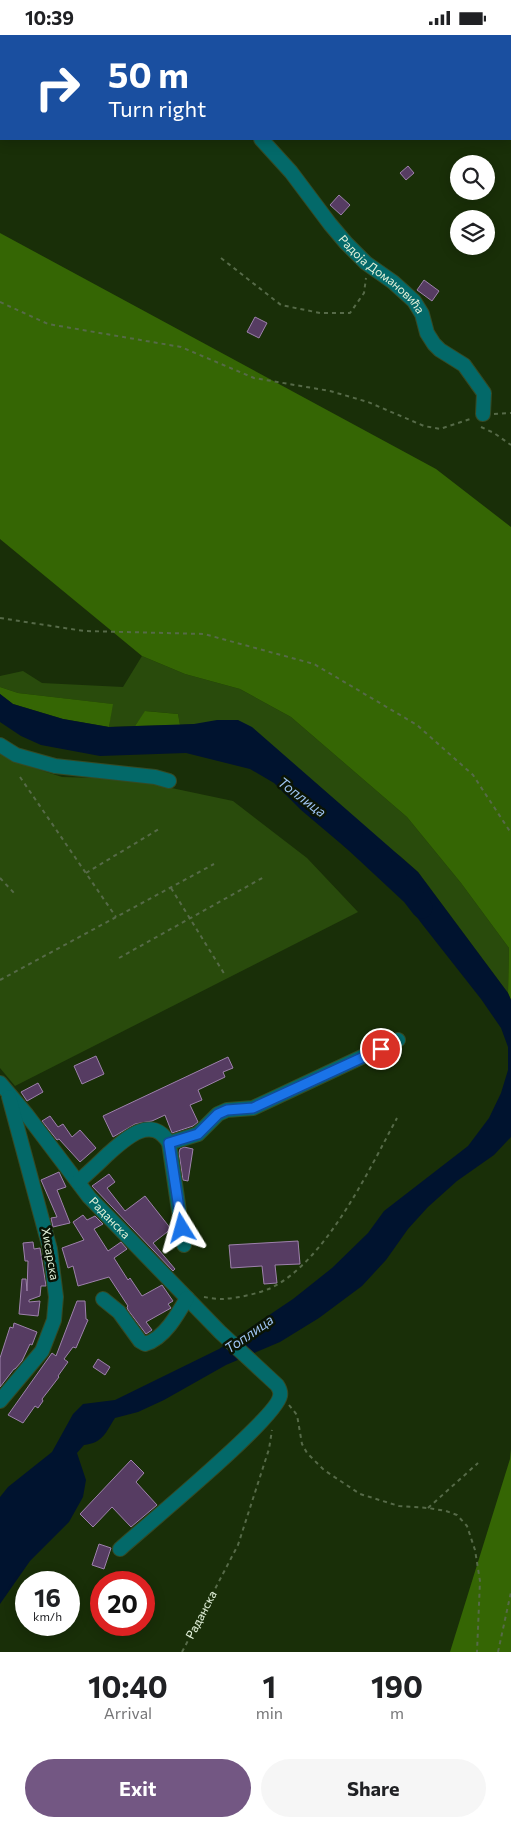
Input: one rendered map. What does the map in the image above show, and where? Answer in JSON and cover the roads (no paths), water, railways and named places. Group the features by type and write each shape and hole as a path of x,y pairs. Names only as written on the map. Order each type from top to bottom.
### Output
{"street":[{"name":"Радоја Домановића","path":"262,140 292,172 330,224 366,263 393,282 414,301 422,314 427,333 434,345 464,365 484,393 479,421"},
{"path":"0,745 16,755 55,766 155,777 170,781"},
{"path":"169,1143 198,1134 218,1114 227,1110 253,1108 398,1040"},
{"name":"Раданска","path":"4,1088 27,1115 89,1197 220,1332 277,1385 280,1390 278,1401 250,1433 120,1549"},
{"name":"Хисарска","path":"0,1401 42,1351 54,1320 56,1297 48,1241 4,1088"},
{"path":"78,1182 124,1140 135,1133 148,1129 162,1134 169,1143 184,1245"},
{"path":"103,1299 119,1312 140,1341 145,1344 158,1337 188,1299"}],"water":[{"path":"0,694 13,704 63,719 109,727 194,724 217,720 238,720 252,727 418,872 508,993 511,1000 511,1137 494,1155 457,1181 428,1207 408,1229 386,1260 362,1286 319,1318 280,1342 226,1365 164,1400 138,1412 115,1418 100,1439 84,1445 77,1453 86,1480 83,1497 69,1522 30,1561 23,1571 15,1571 15,1582 0,1604 0,1497 8,1487 52,1452 73,1414 83,1404 115,1400 219,1349 293,1299 332,1268 368,1233 384,1211 468,1146 489,1118 501,1093 508,1070 508,1047 501,1028 481,999 398,892 301,810 274,783 250,769 186,753 100,756 41,745 21,736 0,722","holes":["337,831 344,832 381,857 404,883 402,887 347,843"]}],"waterway":[{"name":"Топлица","path":"325,814 412,895 422,908"}]}
